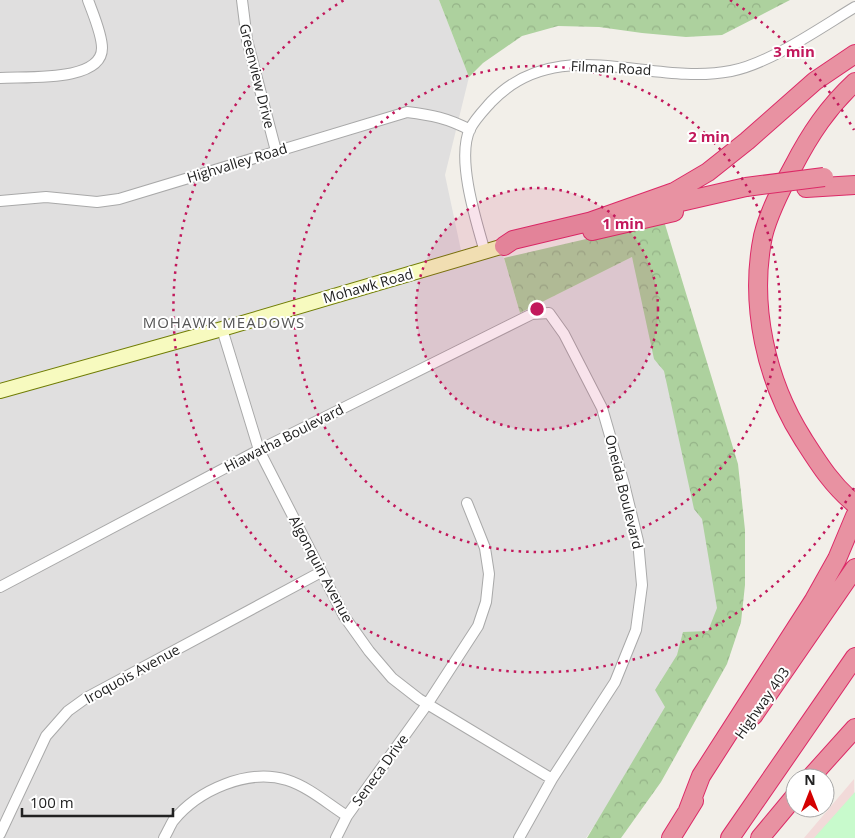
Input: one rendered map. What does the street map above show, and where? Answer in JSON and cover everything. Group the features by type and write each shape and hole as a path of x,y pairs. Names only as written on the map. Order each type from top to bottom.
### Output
{"highway":[{"path":"592,221 674,192 708,172 815,82 855,54"},
{"path":"855,82 842,94 816,126 785,183 771,210 758,269 761,328 776,384 792,422 819,464 839,490 855,504"},
{"path":"504,246 514,240 592,221 824,177 855,176"},
{"path":"504,246 516,250 744,192 855,185"},
{"path":"688,810 701,776 814,600 837,559 855,516"},
{"name":"Highway 403","path":"671,838 688,810 855,568"},
{"path":"730,838 855,656"},
{"path":"819,768 855,728"},
{"path":"760,838 785,808"}],"main road":[{"name":"Mohawk Road","path":"0,391 222,329 504,246"}],"street":[{"path":"0,78 56,77 96,63 101,58 102,47 88,0"},
{"name":"Greenview Drive","path":"242,0 247,40 276,151"},
{"name":"Filman Road","path":"485,252 473,211 467,178 466,153 470,130 480,115 513,83 536,71 562,66 592,66 704,74 731,71 759,63 855,7"},
{"name":"Highvalley Road","path":"0,201 46,197 97,202 119,199 407,112 434,115 453,120 470,130"},
{"name":"Hiawatha Boulevard","path":"0,587 259,450 532,314 549,313 564,334"},
{"name":"Algonquin Avenue","path":"222,329 259,450 344,616 369,651 392,678 419,699 552,779"},
{"name":"Oneida Boulevard","path":"519,838 552,779 615,682 636,630 642,585 638,541 602,408 564,334"},
{"name":"Seneca Drive","path":"336,838 347,816 428,703 478,626 486,602 489,574 484,548 466,503"},
{"name":"Iroquois Avenue","path":"0,834 4,814 46,736 68,712 86,698 321,572"},
{"path":"164,838 174,821 200,797 220,786 242,779 262,776 287,780 300,786 347,816"}],"shaded area":[{"path":"0,0 439,0 469,77 445,175 462,255 500,245 520,313 632,257 666,362 714,549 719,608 697,671 586,838 0,838"},
{"path":"854,779 855,838 804,838 821,818 835,818 835,801"}],"green space":[{"path":"439,0 790,0 722,35 686,37 599,27 558,26 522,36 483,63 469,77"},
{"path":"664,221 738,464 745,530 745,585 741,622 727,664 661,782 621,838 587,838 665,707 655,690 677,655 683,632 708,631 717,608 702,519 694,509 664,371 654,359 632,257 520,313 504,258"},
{"path":"855,792 855,838 814,838 832,818 835,818 835,814"}],"district":[{"name":"MOHAWK MEADOWS","path":"224,323"}]}
